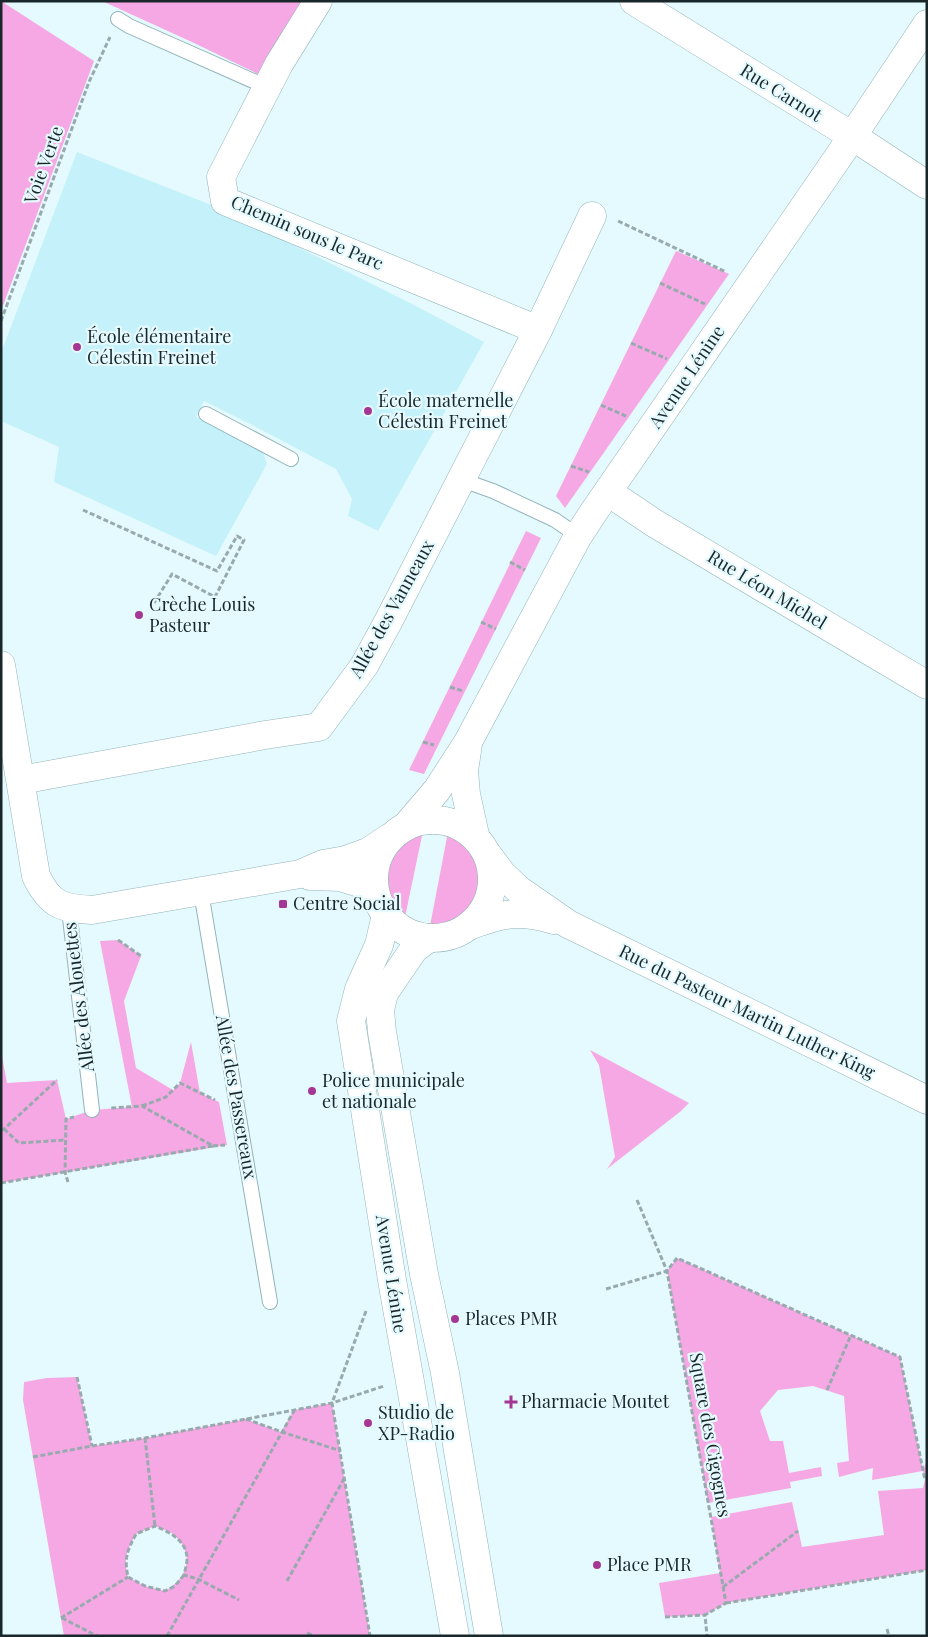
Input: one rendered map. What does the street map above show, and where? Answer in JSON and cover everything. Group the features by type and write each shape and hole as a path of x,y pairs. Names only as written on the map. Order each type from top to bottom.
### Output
{"street":[{"name":"Chemin sous le Parc","path":"318,1 267,87 221,177 225,201 538,330"},
{"name":"Rue Carnot","path":"634,1 852,136 927,185"},
{"name":"Avenue Lénine","path":"398,831 437,790 468,742 578,536 600,483 852,136 927,24"},
{"name":"Allée des Vanneaux","path":"21,780 265,735 319,727 364,666 538,330 592,216"},
{"name":"Rue Léon Michel","path":"600,483 647,519 927,684"},
{"name":"Allée des Alouettes","path":"1,665 36,876 42,889 55,902 69,909"},
{"name":"Avenue Lénine","path":"468,742 464,771 466,794 481,845"},
{"path":"69,909 92,910 300,874 323,864 346,860 368,852 398,831 419,820 431,819 454,823 481,845 492,866 493,881 489,900 480,916 469,926 448,936 429,938 413,935 398,927 360,883 340,877 300,874"},
{"path":"381,908 374,885 374,868 380,850 398,831"},
{"name":"Rue du Pasteur Martin Luther King","path":"481,845 502,874 519,890 568,924 927,1100"},
{"name":"Avenue Lénine","path":"381,908 379,945 359,989 351,1021 392,1280 455,1636"},
{"name":"Rue du Pasteur Martin Luther King","path":"469,926 492,917 514,913 534,914 568,924"},
{"name":"Avenue Lénine","path":"429,938 414,949 384,993 380,1010 424,1274 445,1373 489,1636"}],"lane":[{"path":"118,20 267,87"},
{"path":"206,414 291,459"},
{"path":"462,480 493,491 555,520 578,536"},
{"name":"Allée des Passereaux","path":"201,892 270,1302"},
{"name":"Allée des Alouettes","path":"69,909 92,1110"}],"path":[{"name":"Voie Verte","path":"1,321 89,82 118,20"},
{"path":"592,216 604,214 730,274"},
{"path":"660,283 708,305"},
{"path":"631,343 670,360"},
{"path":"601,405 630,418"},
{"path":"571,466 600,483"},
{"path":"83,510 217,570 237,536 244,540 215,597 172,574 154,603"},
{"path":"510,562 525,570"},
{"path":"481,622 496,629"},
{"path":"450,687 465,692"},
{"path":"423,742 438,746"},
{"path":"118,940 141,956"},
{"path":"56,1080 2,1129 19,1143 65,1140"},
{"path":"68,1182 65,1172 66,1119 92,1110 142,1106 166,1097 180,1083 219,1102"},
{"path":"1,1183 213,1146 142,1106"},
{"name":"Square des Cigognes","path":"637,1200 667,1271 726,1603"},
{"path":"606,1289 667,1271 677,1258 900,1357 925,1480 927,1479"},
{"path":"366,1311 332,1403 370,1636"},
{"path":"827,1390 851,1335"},
{"path":"77,1377 92,1446"},
{"path":"32,1458 332,1403 392,1383"},
{"path":"167,1636 294,1410"},
{"path":"246,1419 340,1451"},
{"path":"146,1438 155,1526"},
{"path":"287,1581 345,1477"},
{"path":"155,1526 171,1533 182,1543 187,1558 184,1575 174,1586 165,1591 146,1586 128,1577 126,1553 136,1534 155,1526"},
{"path":"723,1587 798,1531"},
{"path":"665,1617 705,1615 726,1603 927,1570"},
{"path":"184,1575 240,1600"},
{"path":"97,1636 61,1618 128,1577"},
{"path":"705,1615 707,1636"},
{"path":"887,1628 890,1636"},
{"path":"307,1633 314,1636"}],"shaded area":[{"path":"1,1 94,61 1,311"},
{"path":"102,1 307,1 264,77"},
{"path":"77,152 219,208 484,342 378,531 348,516 352,499 336,469 204,401 196,417 262,450 267,464 216,556 54,482 59,447 1,421 1,353"},
{"path":"676,251 729,274 565,508 556,496"},
{"path":"526,531 541,538 424,774 409,770"},
{"path":"423,831 405,917 395,905 388,892 386,868 390,856 398,846 409,837"},
{"path":"448,832 473,850 480,871 479,889 472,905 460,918 442,925 430,926"},
{"path":"118,940 141,956 124,1001 136,1068 173,1090 180,1083 191,1042 200,1093 219,1102 227,1145 1,1183 1,1051 7,1083 57,1080 66,1119 92,1110 132,1107 100,941"},
{"path":"590,1050 689,1103 607,1169 615,1157 599,1065"},
{"path":"677,1258 900,1357 923,1470 927,1460 927,1570 726,1603 705,1615 665,1617 659,1583 720,1573 711,1517 792,1502 802,1547 884,1535 878,1491 923,1488 925,1479 923,1471 872,1480 873,1468 839,1477 837,1463 849,1461 844,1396 813,1386 778,1390 760,1411 770,1441 783,1441 789,1473 821,1467 822,1476 790,1482 791,1488 708,1503 667,1271"},
{"path":"77,1377 92,1446 246,1419 281,1432 294,1410 332,1403 370,1636 64,1636 23,1400 24,1382 47,1378","holes":["155,1526 173,1534 180,1541 186,1557 184,1572 173,1586 165,1591 145,1586 128,1577 126,1565 130,1545 136,1534"]}],"place":[{"name":"École élémentaire Célestin Freinet","path":"77,347"},
{"name":"École maternelle Célestin Freinet","path":"368,411"},
{"name":"Crèche Louis Pasteur","path":"139,615"},
{"name":"Centre Social","path":"283,904"},
{"name":"Police municipale et nationale","path":"312,1091"},
{"name":"Places PMR","path":"455,1319"},
{"name":"Pharmacie Moutet","path":"511,1402"},
{"name":"Studio de XP-Radio","path":"368,1423"},
{"name":"Place PMR","path":"597,1565"}]}
